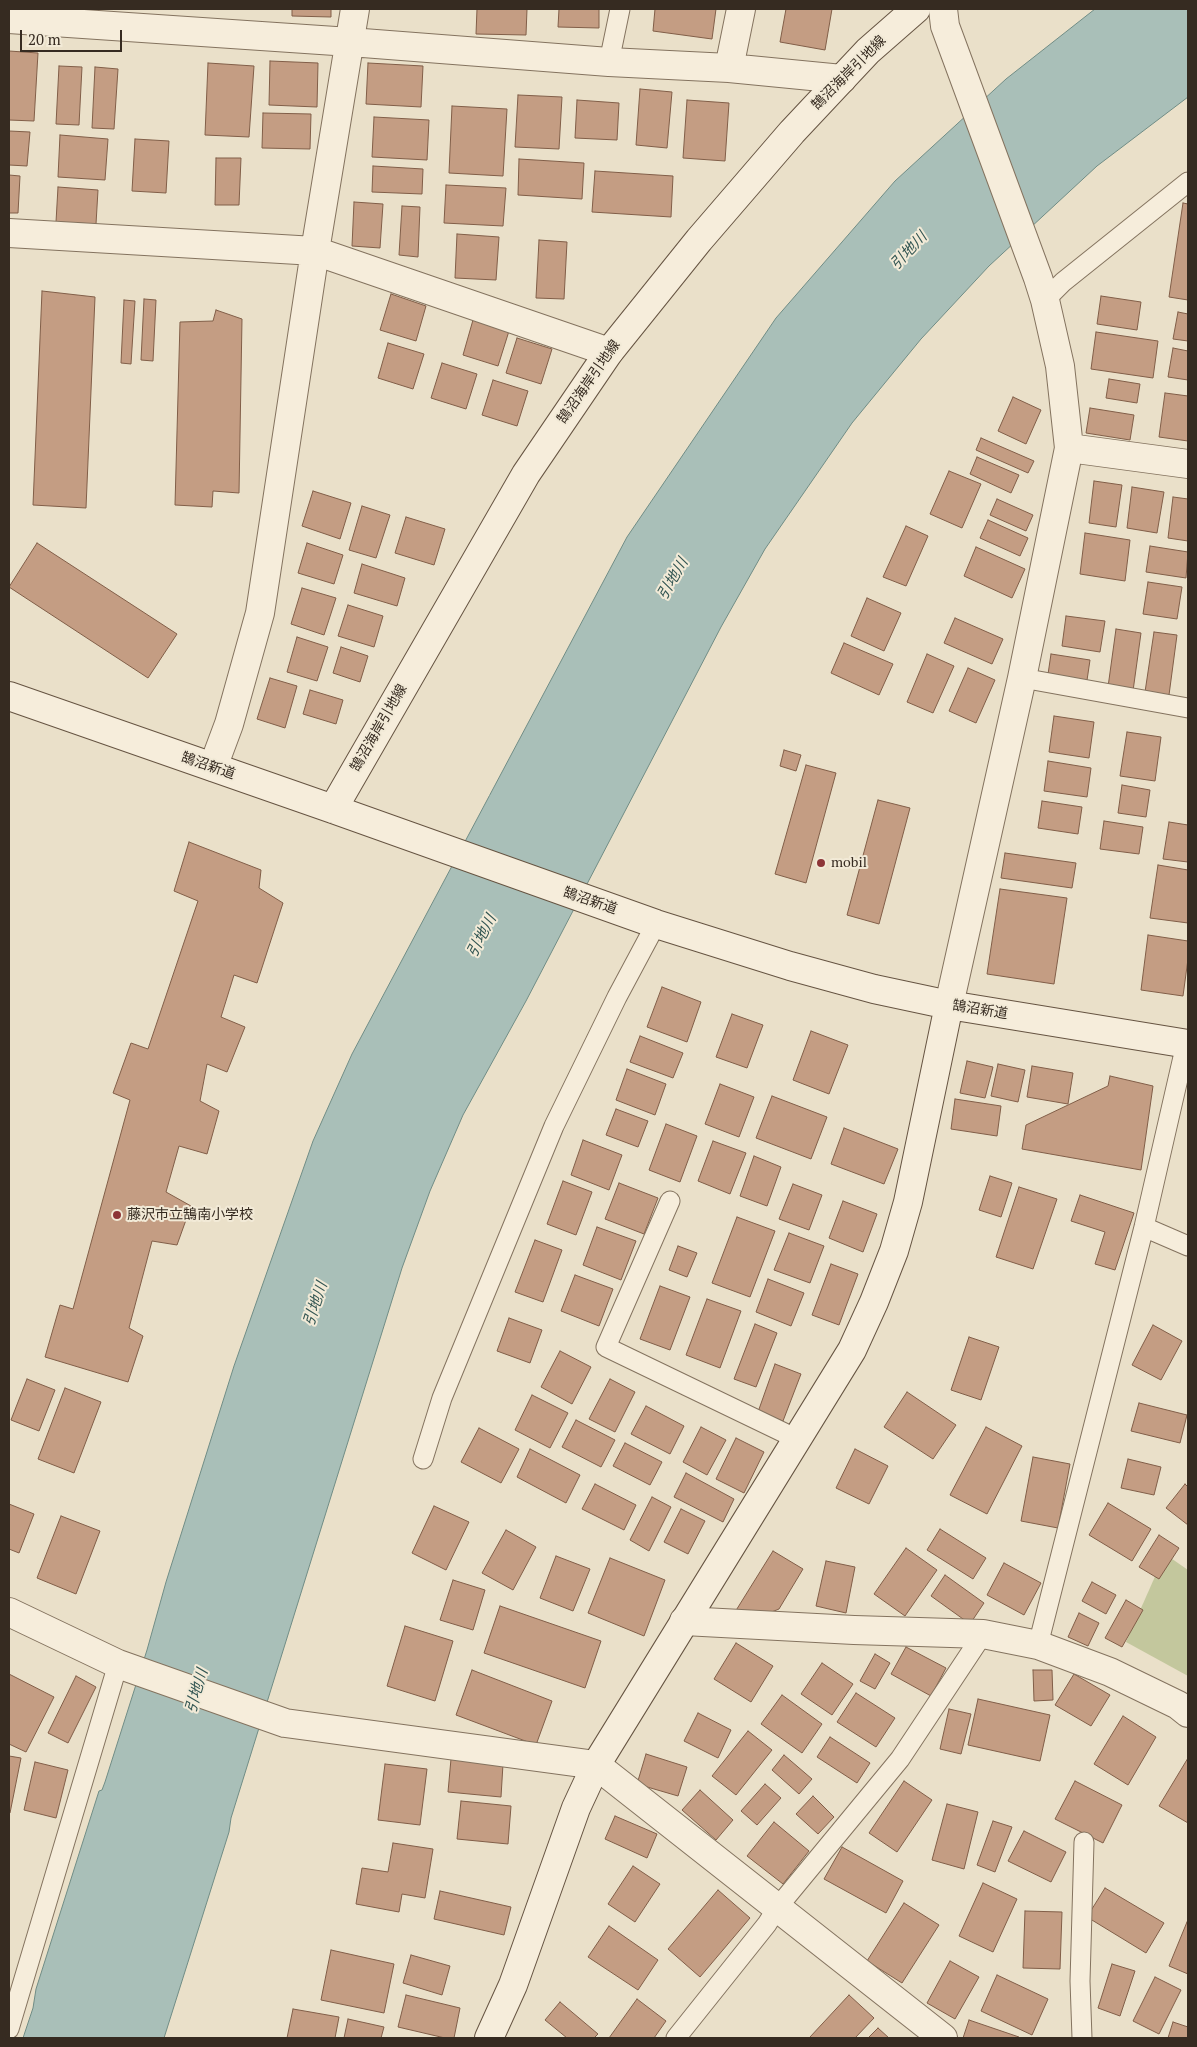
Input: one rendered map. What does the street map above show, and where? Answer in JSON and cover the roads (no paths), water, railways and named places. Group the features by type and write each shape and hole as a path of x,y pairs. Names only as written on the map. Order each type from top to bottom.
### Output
{"street":[{"path":"213,767 229,724 260,613 315,251 355,9"},
{"path":"729,68 741,9"},
{"name":"鵠沼海岸引地線","path":"333,808 526,474 609,352 698,240 792,132 868,51 916,9"},
{"path":"489,2038 513,1985 576,1808 596,1765 852,1350 874,1302 894,1251 908,1202 949,1005 1022,678 1069,448 1060,366 1045,300 945,26 943,9"},
{"path":"9,19 609,62 729,68 842,79"},
{"path":"9,233 315,251 609,352"},
{"path":"1069,448 1188,464"},
{"name":"鵠沼新道","path":"9,696 333,808 437,847 656,924 790,966 874,990 949,1005 1187,1044"},
{"path":"9,1612 125,1666 285,1723 596,1765 943,2038"},
{"path":"684,1621 854,1630 983,1634 1038,1645 1110,1672 1185,1704"}],"lane":[{"path":"609,62 620,9"},
{"path":"1045,300 1063,282 1188,182"},
{"path":"1022,678 1188,708"},
{"path":"423,1459 442,1398 554,1126 617,997 656,924"},
{"path":"1038,1645 1144,1227 1187,1044"},
{"path":"670,1201 606,1348 797,1439"},
{"path":"1144,1227 1188,1246"},
{"path":"676,2038 767,1924 777,1908 900,1759 983,1634"},
{"path":"9,2029 125,1666"},
{"path":"1082,2038 1080,1982 1084,1842"}],"water":[{"name":"引地川","path":"1095,9 1188,9 1188,97 1097,166 989,266 921,339 852,423 765,549 721,627 526,1001 463,1115 430,1191 402,1268 164,2038 23,2038 33,2008 36,1989 99,1791 102,1790 105,1782 147,1650 166,1582 234,1366 313,1141 352,1054 627,537 776,318 895,181 1006,79"}],"place":[{"name":"mobil","path":"821,863"},
{"name":"藤沢市立鵠南小学校","path":"117,1215"}]}
